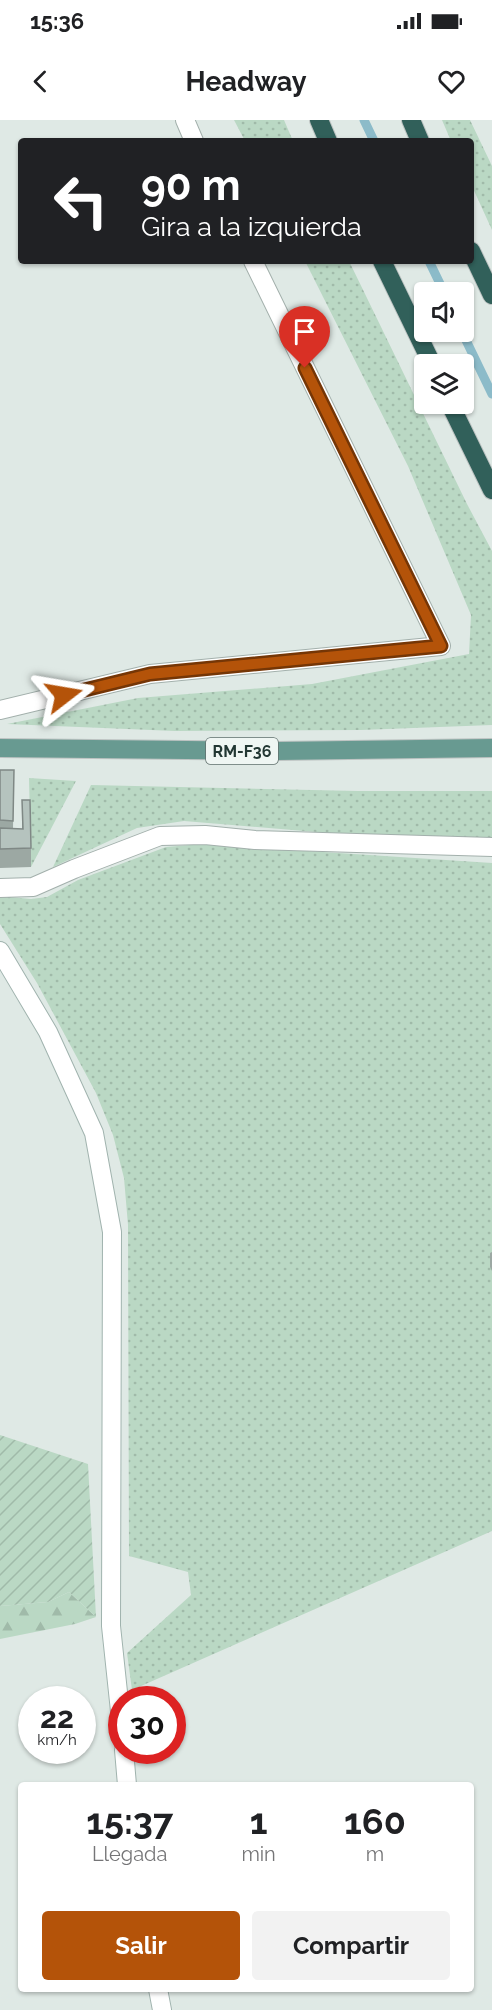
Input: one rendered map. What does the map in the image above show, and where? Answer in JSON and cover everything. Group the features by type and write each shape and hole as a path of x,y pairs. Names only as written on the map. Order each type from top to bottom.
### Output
{"highway":[{"path":"319,120 327,138"},
{"path":"411,120 419,138"},
{"path":"474,257 492,296"},
{"path":"383,264 427,354"},
{"path":"455,414 492,490"}],"main road":[{"name":"RM-F36","path":"0,748 265,751 488,748"}],"street":[{"path":"185,120 193,138"},
{"path":"0,710 150,674 441,646 254,264"},
{"path":"0,888 33,887 160,836 205,835 255,840 492,848"},
{"path":"0,951 48,1032 94,1133 112,1232 111,1626 117,1686"},
{"path":"125,1764 127,1782"},
{"path":"159,1992 162,2010"}],"green space":[{"path":"234,120 284,120 292,138 243,138"},
{"path":"442,120 470,120 492,166 492,230 474,191 474,138 450,138"},
{"path":"307,264 350,264 414,395 414,414 423,414 492,551 492,725 361,730 175,731 7,724 138,698 312,684 469,654 471,615 408,466"},
{"path":"29,778 76,781 31,867"},
{"path":"91,785 358,791 492,791 492,839 352,835 184,821 137,828 53,867"},
{"path":"202,844 492,863 492,1531 141,1686 131,1686 127,1653 191,1595 188,1572 129,1556 128,1225 124,1178 113,1135 96,1093 37,983 0,924 0,896 31,899 47,897 78,880 166,847"},
{"path":"0,1435 88,1464 96,1617 69,1592 48,1602 0,1606"},
{"path":"69,1592 96,1617 75,1624 0,1639 0,1606 48,1602"}],"building":[{"path":"0,770 14,770 13,821 0,820"},
{"path":"22,800 30,800 31,848 0,849 0,828 23,829"}],"waterway":[{"path":"364,120 373,138"},
{"path":"430,264 439,282"},
{"path":"467,342 492,394"}],"route":[{"path":"64,695 150,674 441,646 305,368"}]}
